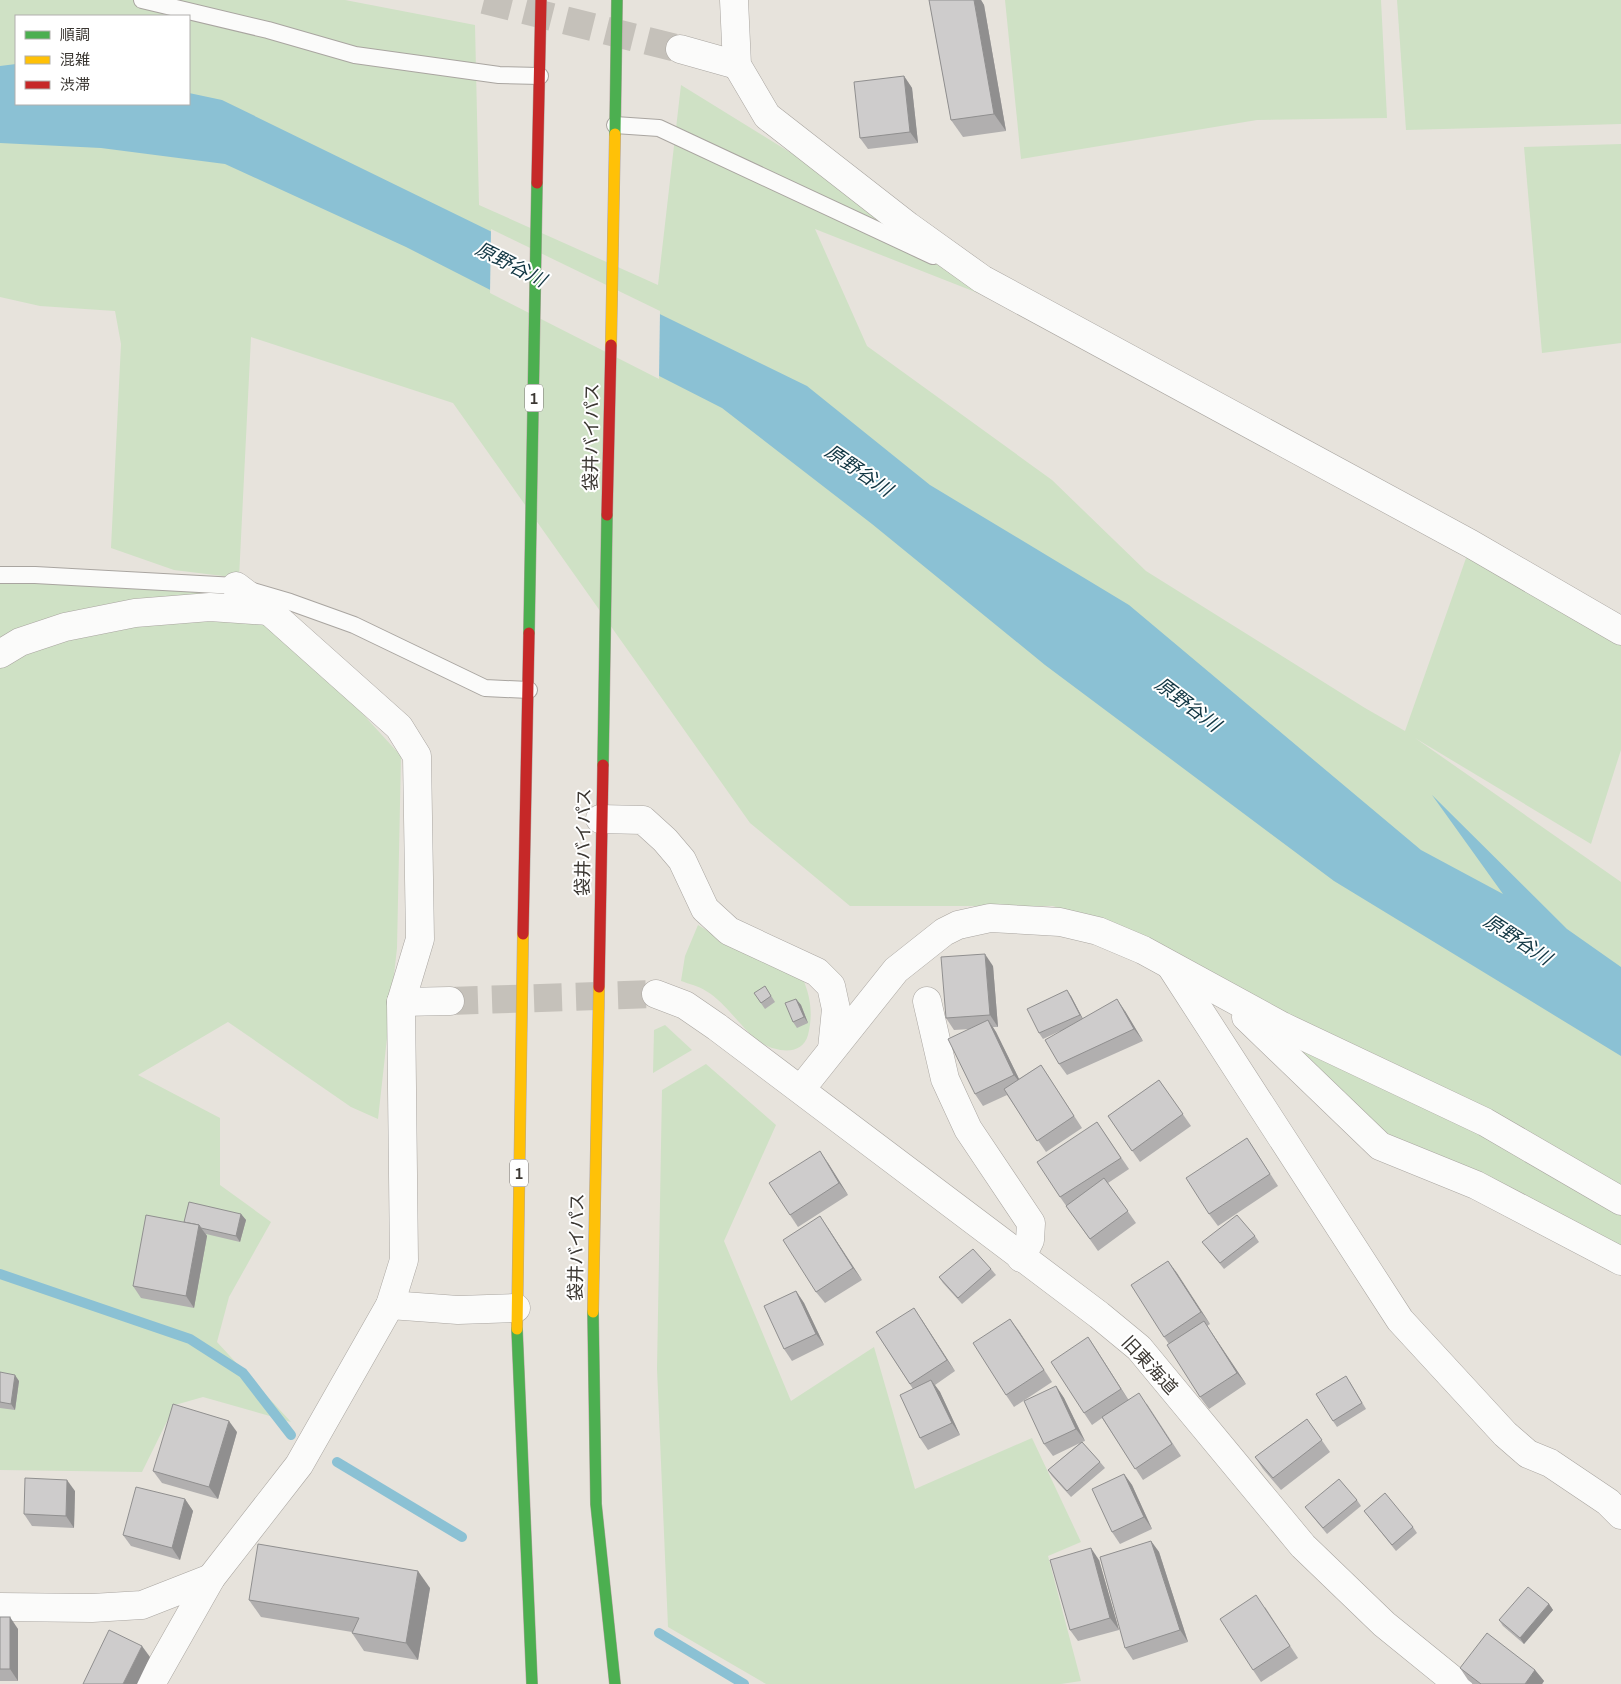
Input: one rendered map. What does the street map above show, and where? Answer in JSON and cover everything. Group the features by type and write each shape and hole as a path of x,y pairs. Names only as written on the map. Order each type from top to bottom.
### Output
{"highway":[{"name":"1","path":"532,1684 516,1308 541,0"},
{"name":"袋井バイパス","path":"615,1684 596,1504 593,1289 600,819 617,0"}],"street":[{"path":"734,0 738,65 767,116 908,226 982,279 1471,544 1621,631"},
{"path":"680,49 738,65"},
{"path":"151,1684 211,1578 299,1465 390,1304 404,1260 401,1002 420,939 417,756 398,727 269,611 236,586"},
{"path":"0,654 20,642 65,627 135,613 210,607 269,611"},
{"path":"600,819 643,820 665,840 682,860 705,910 730,931 816,972 831,986 836,1009 832,1049"},
{"path":"801,1089 896,970 944,932 958,925 990,918 1060,922 1098,931 1170,965 1282,1026 1485,1122 1621,1201"},
{"path":"1170,965 1400,1320 1505,1434 1528,1454 1550,1463 1608,1502 1621,1515"},
{"path":"1220,992 1380,1146 1476,1185 1621,1260"},
{"name":"旧東海道","path":"656,994 685,1005 801,1089 1021,1258 1099,1315 1139,1348 1302,1546 1384,1624 1458,1684"},
{"path":"401,1002 450,1001"},
{"path":"927,1001 945,1079 968,1129 1031,1223 1030,1240 1021,1258"},
{"path":"390,1304 458,1310 516,1308"},
{"path":"0,1607 92,1608 142,1605 211,1578"}],"lane":[{"path":"142,0 268,30 355,55 499,76 540,76"},
{"path":"614,125 659,128 982,279"},
{"path":"0,575 35,575 236,586 290,602 354,625 484,688 529,690"}],"green space":[{"path":"0,0 345,0 475,25 479,205 658,285 681,85 1087,336 815,229 867,346 1052,480 1146,571 1405,731 1471,544 1621,631 1621,750 1591,844 1415,738 1621,882 1621,1260 1380,1146 1253,1024 1148,942 1053,906 850,906 750,823 453,403 251,337 239,578 174,570 111,548 121,344 115,311 40,306 0,297"},
{"path":"1005,0 1381,0 1387,118 1257,120 1021,159"},
{"path":"1397,0 1621,0 1621,124 1406,130"},
{"path":"1621,144 1621,343 1542,353 1524,147"},
{"path":"0,579 249,589 401,756 397,948 378,1119 351,1107 228,1022 138,1075 220,1118 220,1185 271,1222 229,1297 217,1342 291,1422 203,1397 175,1405 142,1472 0,1470"},
{"path":"698,925 728,943 803,979 808,993 811,1014 808,1035 801,1046 795,1049 782,1050 763,1044 749,1033 713,996 700,988 681,981 685,956"},
{"path":"665,1025 692,1050 653,1073 654,1030"},
{"path":"706,1064 776,1125 724,1241 791,1401 874,1347 915,1489 1032,1438 1081,1542 1048,1556 1081,1681 1061,1684 766,1684 668,1627 657,1369 662,1090"}],"water":[{"name":"原野谷川","path":"15,64 15,105 190,105 190,93 222,100 807,386 930,485 1129,605 1421,850 1503,894 1432,795 1567,929 1621,967 1621,1056 1334,881 1045,665 872,524 722,408 406,247 225,164 101,148 0,143 0,66"}],"pier":[{"path":"491,229 660,311 659,379 490,293"}],"building":[{"path":"929,0 974,0 994,114 951,120"},
{"path":"904,76 910,132 860,138 854,82"},
{"path":"985,954 990,1015 946,1018 941,957"},
{"path":"765,986 771,996 761,1003 754,993"},
{"path":"1067,990 1080,1015 1039,1033 1027,1009"},
{"path":"796,999 804,1017 793,1022 785,1003"},
{"path":"1117,999 1134,1029 1059,1064 1045,1040"},
{"path":"988,1020 1014,1075 975,1094 948,1039"},
{"path":"1041,1065 1074,1116 1037,1141 1004,1089"},
{"path":"1159,1080 1183,1114 1132,1151 1108,1116"},
{"path":"1097,1122 1121,1158 1060,1197 1037,1162"},
{"path":"1247,1138 1270,1174 1209,1214 1186,1178"},
{"path":"820,1151 839,1183 790,1215 769,1183"},
{"path":"1104,1178 1128,1211 1090,1239 1066,1206"},
{"path":"189,1202 241,1214 236,1236 184,1222"},
{"path":"146,1215 199,1225 186,1296 133,1286"},
{"path":"1237,1215 1255,1236 1220,1263 1202,1242"},
{"path":"820,1216 853,1268 816,1292 783,1240"},
{"path":"973,1249 991,1269 958,1298 939,1277"},
{"path":"1168,1261 1201,1312 1164,1337 1131,1285"},
{"path":"796,1291 816,1334 784,1349 764,1306"},
{"path":"914,1308 947,1360 910,1384 876,1332"},
{"path":"1010,1319 1044,1370 1006,1395 973,1343"},
{"path":"1204,1321 1237,1373 1200,1397 1167,1345"},
{"path":"1088,1337 1121,1389 1084,1413 1051,1362"},
{"path":"0,1372 15,1375 11,1404 0,1402"},
{"path":"1346,1376 1362,1403 1333,1421 1316,1394"},
{"path":"931,1380 952,1423 920,1438 900,1395"},
{"path":"1056,1386 1076,1429 1044,1444 1024,1401"},
{"path":"1139,1393 1172,1444 1135,1469 1102,1417"},
{"path":"173,1404 229,1421 209,1487 153,1471"},
{"path":"1307,1419 1322,1440 1273,1478 1255,1457"},
{"path":"1082,1442 1100,1462 1067,1491 1048,1470"},
{"path":"1124,1474 1144,1517 1112,1532 1092,1489"},
{"path":"25,1478 67,1480 66,1516 24,1514"},
{"path":"1339,1479 1357,1500 1323,1528 1305,1507"},
{"path":"136,1487 185,1499 172,1548 123,1535"},
{"path":"1385,1493 1413,1527 1392,1545 1364,1511"},
{"path":"1151,1541 1180,1630 1125,1648 1100,1557"},
{"path":"258,1544 418,1571 406,1643 352,1633 359,1618 249,1600"},
{"path":"1091,1548 1110,1618 1070,1630 1050,1560"},
{"path":"1528,1587 1549,1604 1520,1638 1499,1620"},
{"path":"1256,1595 1290,1646 1253,1670 1220,1619"},
{"path":"0,1617 10,1617 10,1669 0,1669"},
{"path":"109,1630 142,1646 123,1684 83,1684"},
{"path":"1487,1633 1535,1670 1525,1684 1481,1684 1460,1668"}],"waterway":[{"path":"0,1274 190,1339 243,1373 291,1435"},
{"path":"337,1462 462,1537"},
{"path":"659,1633 744,1684"}],"tunnel":[{"path":"484,0 680,49"},
{"path":"450,1001 656,994"}],"traffic: fast":[{"path":"615,134 617,0"},
{"path":"529,633 537,183"},
{"path":"603,765 607,515"},
{"path":"593,1312 596,1504 615,1684"},
{"path":"517,1329 532,1684"}],"traffic: slow":[{"path":"611,345 615,134"},
{"path":"517,1329 523,934"},
{"path":"593,1312 599,987"}],"traffic: jam":[{"path":"537,183 541,0"},
{"path":"607,515 611,345"},
{"path":"523,934 529,633"},
{"path":"599,987 603,765"}]}
